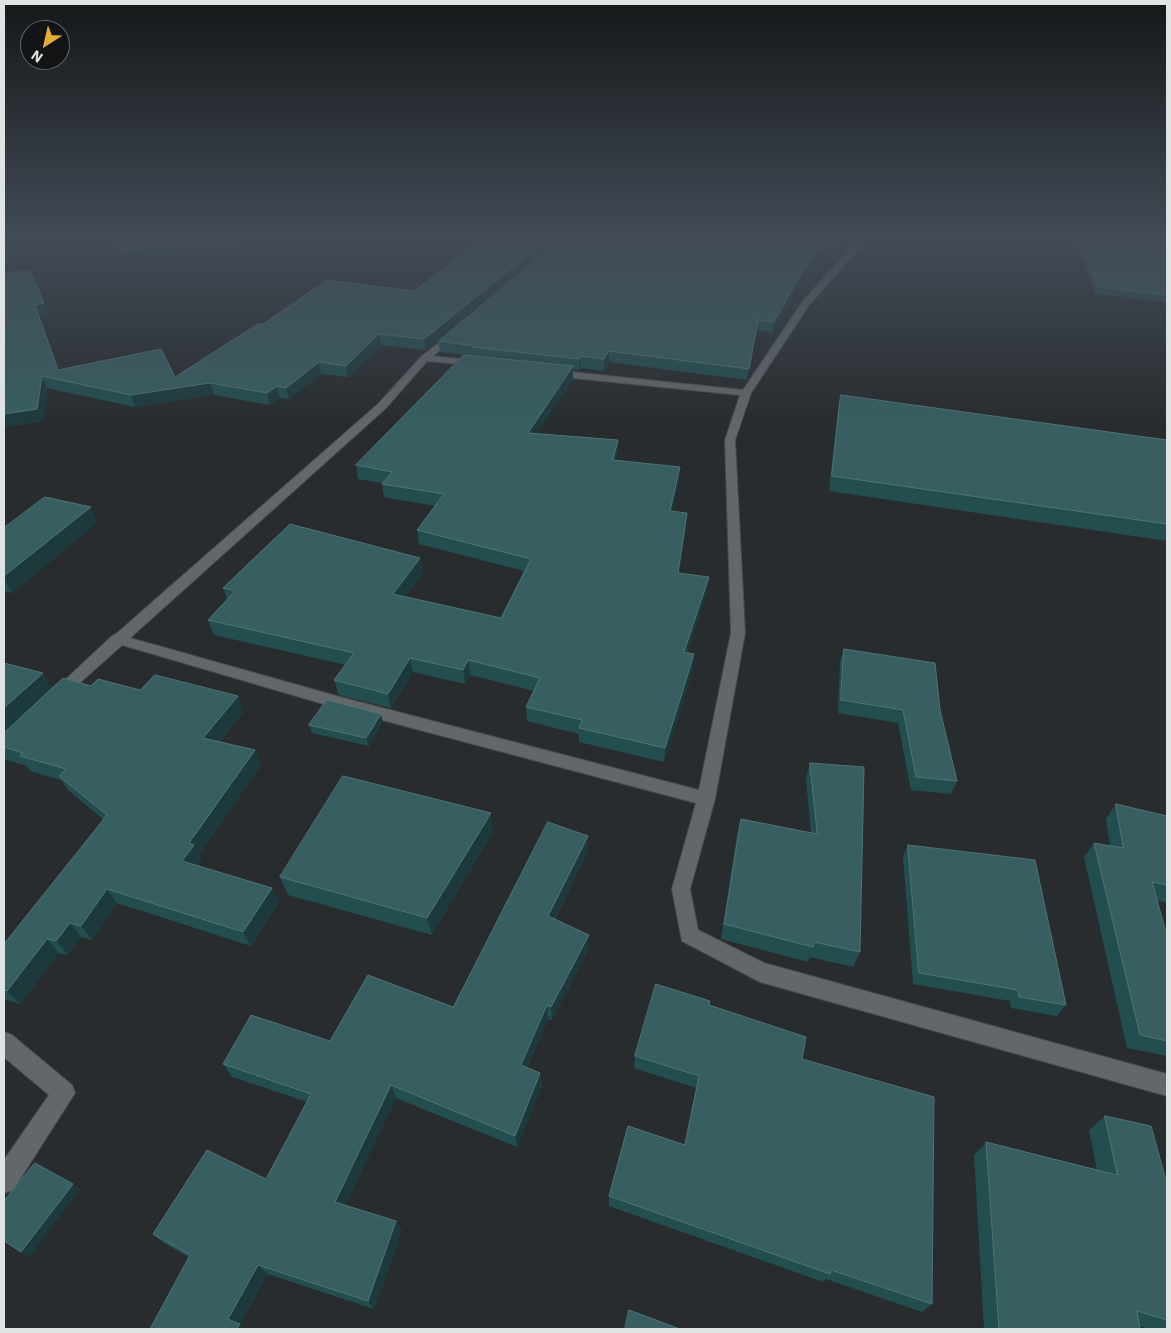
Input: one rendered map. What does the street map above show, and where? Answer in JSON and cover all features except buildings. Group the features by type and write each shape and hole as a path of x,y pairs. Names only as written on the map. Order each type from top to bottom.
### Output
{"street":[{"path":"806,303 746,393 730,440 738,633 706,799 681,889 689,934 760,972 1167,1085"},
{"path":"46,705 382,406 425,358 462,327"},
{"path":"425,358 484,365"},
{"path":"542,372 746,393"},
{"path":"117,640 344,704 706,799"},
{"path":"4,1043 64,1093 4,1181"}]}
